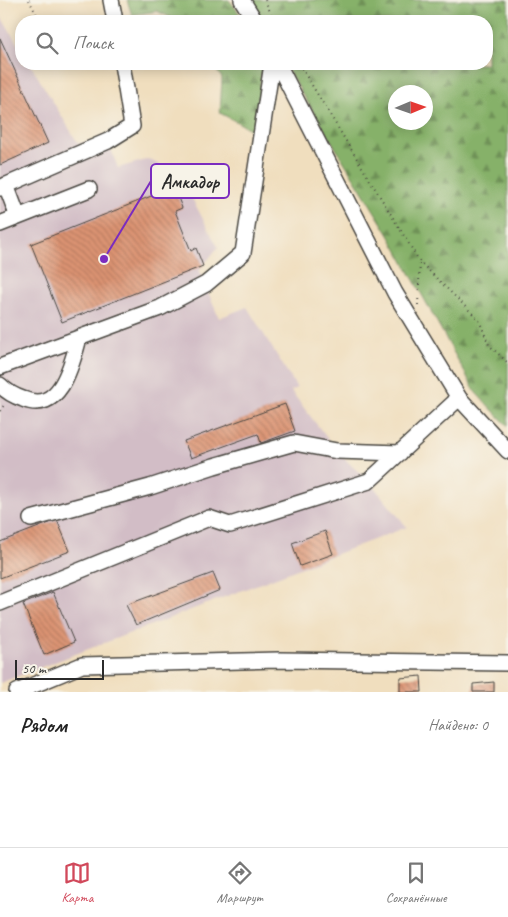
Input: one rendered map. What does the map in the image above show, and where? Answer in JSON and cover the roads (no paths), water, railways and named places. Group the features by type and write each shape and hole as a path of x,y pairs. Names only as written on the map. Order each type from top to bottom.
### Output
{"street":[{"path":"111,0 114,15"},
{"path":"242,0 251,15"},
{"path":"18,217 3,186 108,142 132,126 123,70"},
{"path":"0,368 160,308 206,284 242,252 271,70"},
{"path":"281,70 395,293 459,398 508,451"},
{"path":"0,224 89,189"},
{"path":"0,385 10,394 29,402 47,400 60,389 72,366 79,338"},
{"path":"0,603 209,518 230,524 369,481 459,398"},
{"path":"31,519 294,443 337,450 400,452"},
{"path":"17,692 82,665 279,660 508,663"}],"place":[{"name":"Амкадор","path":"104,259"}]}
